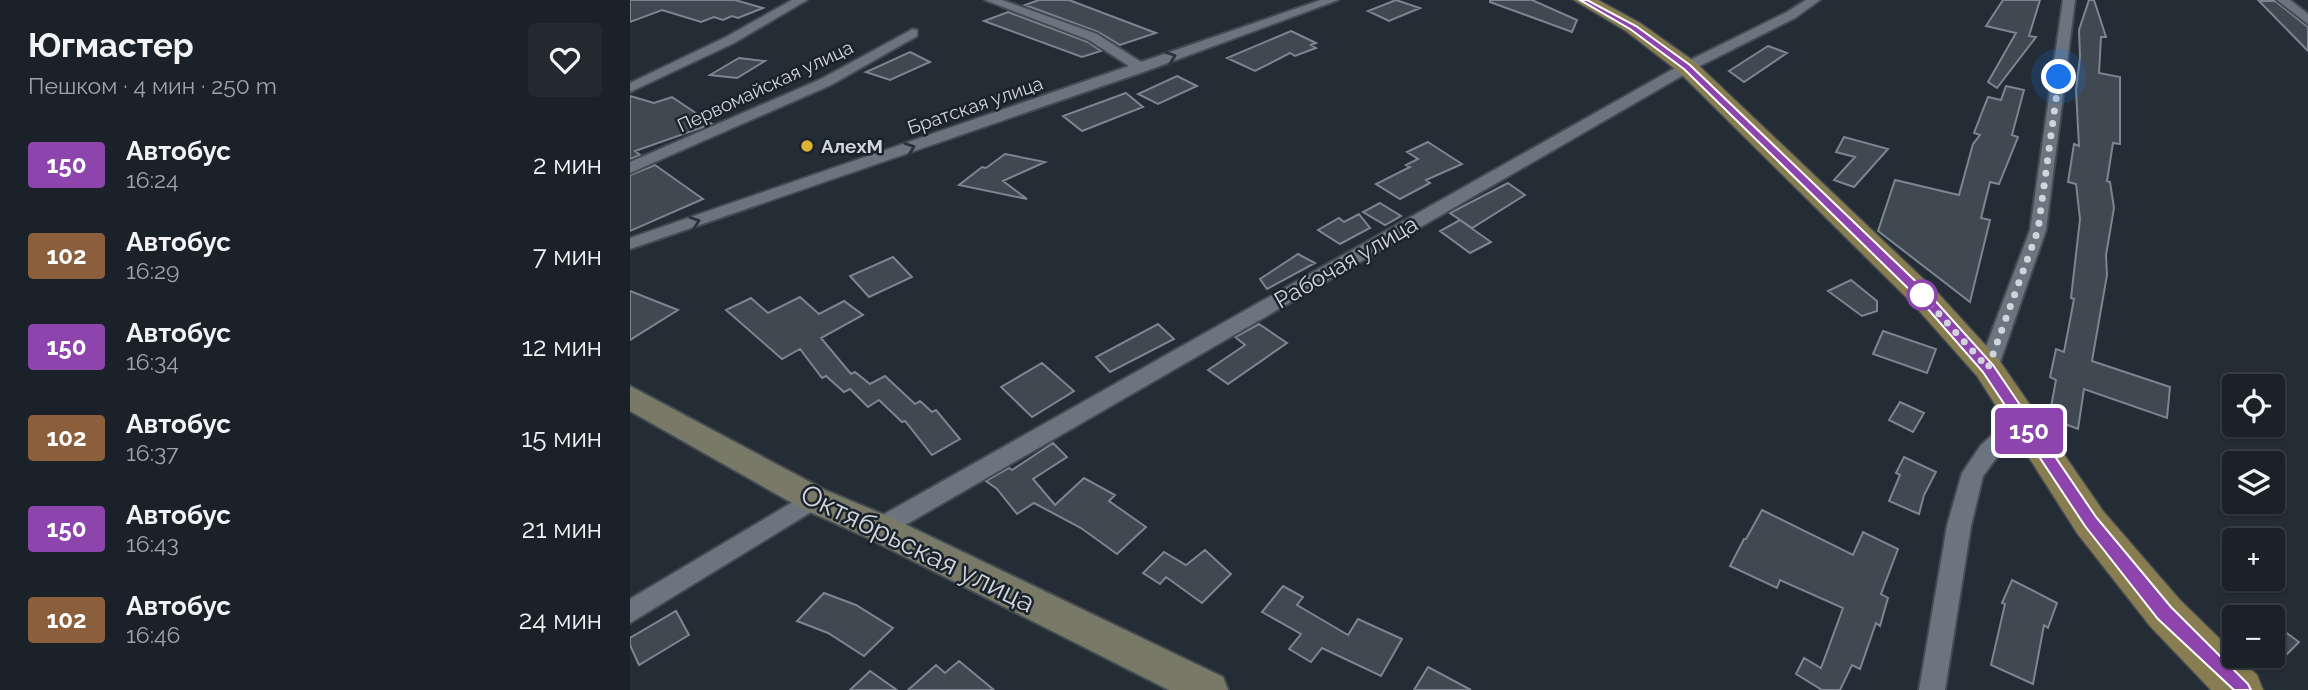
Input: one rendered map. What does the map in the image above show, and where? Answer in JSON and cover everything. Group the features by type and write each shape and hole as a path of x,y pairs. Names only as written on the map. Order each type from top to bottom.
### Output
{"main road":[{"path":"1584,0 1633,27 1687,67 1925,298 1988,368 2090,522 2165,613 2241,690"}],"street":[{"path":"630,88 730,40 801,0"},
{"path":"991,0 1093,37 1140,68"},
{"name":"Братская улица","path":"630,244 1332,0"},
{"name":"Рабочая улица","path":"880,528 1687,67 1791,15 1814,0"},
{"path":"1988,368 2038,230 2069,0"},
{"path":"2283,0 2308,20"},
{"name":"Первомайская улица","path":"630,168 826,82 913,33"},
{"name":"Октябрьская улица","path":"630,397 813,499 880,528 1209,690"},
{"path":"1932,690 1959,526 1973,473 1989,451 2022,421"},
{"path":"630,612 813,499"}],"building":[{"path":"630,0 735,0 763,8 738,18 732,16 723,20 714,17 701,22 662,10 630,22"},
{"path":"1039,0 1069,0 1156,33 1120,45 1098,32 1025,5"},
{"path":"1396,0 1420,8 1389,21 1368,11"},
{"path":"1490,0 1532,0 1577,20 1572,32"},
{"path":"2003,0 2040,0 2029,36 2036,37 1997,88 1988,82 2016,33 1986,26"},
{"path":"2089,0 2094,0 2106,37 2101,37 2099,73 2120,77 2120,144 2113,143 2107,181 2110,182 2114,208 2106,255 2107,275 2092,361 2170,387 2167,418 2084,389 2078,429 2049,418 2056,380 2050,377 2056,349 2064,352 2074,299 2071,298 2080,219 2076,184 2068,182 2074,144 2079,146 2076,90 2080,57 2079,30"},
{"path":"2259,1 2275,1 2308,27 2308,51"},
{"path":"1008,12 1088,42 1101,51 1082,57 984,21"},
{"path":"1291,31 1316,43 1311,45 1316,48 1295,56 1290,53 1255,71 1227,58"},
{"path":"1768,46 1787,53 1744,82 1729,71"},
{"path":"910,52 930,62 890,80 866,72"},
{"path":"739,58 765,61 737,78 710,75"},
{"path":"1177,76 1197,86 1158,104 1138,94"},
{"path":"2006,86 2024,90 2012,135 2018,137 1999,184 1990,182 1981,218 1990,220 1970,302 1878,231 1895,180 1959,195 1973,144 1980,135 1974,133 1988,97 2001,100"},
{"path":"1126,93 1143,107 1082,131 1063,116"},
{"path":"630,96 654,103 672,97 712,124 635,151 640,155 630,159"},
{"path":"1844,137 1888,149 1854,187 1834,180 1855,157 1836,152"},
{"path":"1428,142 1462,164 1426,180 1430,183 1400,199 1376,184 1410,167 1406,165 1418,159 1407,152"},
{"path":"1005,154 1045,162 1003,181 1027,199 959,185 982,167 986,168"},
{"path":"655,165 703,199 630,231 630,175"},
{"path":"1508,183 1525,195 1472,228 1450,213"},
{"path":"1380,203 1401,216 1385,225 1363,212"},
{"path":"1359,214 1370,228 1340,244 1318,230 1339,218 1344,222"},
{"path":"1460,220 1491,242 1470,253 1440,231"},
{"path":"1298,254 1315,263 1267,289 1260,279"},
{"path":"893,257 912,277 869,297 850,276"},
{"path":"1851,280 1877,301 1877,311 1862,316 1828,291"},
{"path":"630,291 678,310 630,340"},
{"path":"800,297 819,314 844,301 863,315 821,338 851,374 855,372 870,384 885,376 915,404 920,401 932,412 936,410 960,439 932,455 905,421 902,422 879,400 868,407 850,389 844,392 826,376 822,378 800,349 782,359 726,310 751,298 768,313"},
{"path":"1158,324 1174,339 1110,372 1096,357"},
{"path":"1259,324 1287,343 1228,384 1208,370 1245,345 1235,337"},
{"path":"1883,331 1936,349 1927,373 1873,354"},
{"path":"1042,363 1074,391 1032,417 1001,387"},
{"path":"1900,402 1924,413 1913,432 1889,420"},
{"path":"1053,443 1067,457 1033,479 1055,505 1084,478 1115,495 1109,501 1146,527 1117,554 1081,528 1034,503 1017,514 997,489 986,481 1009,468 1012,470"},
{"path":"1904,457 1936,472 1924,495 1919,514 1889,501 1900,475 1896,473"},
{"path":"1762,510 1853,555 1863,532 1898,549 1881,594 1888,598 1880,626 1876,623 1860,669 1852,665 1840,690 1822,690 1796,674 1804,658 1821,668 1843,608 1780,580 1777,588 1730,566"},
{"path":"1205,550 1231,574 1202,603 1166,577 1160,584 1143,573 1164,552 1186,565"},
{"path":"2012,580 2057,603 2048,628 2044,625 2033,684 1991,665 2005,604 2002,603"},
{"path":"1283,586 1303,597 1297,605 1348,635 1358,619 1402,639 1381,676 1322,648 1311,662 1289,649 1301,634 1262,612"},
{"path":"824,593 856,605 893,628 864,656 828,633 797,621"},
{"path":"676,611 689,635 639,665 630,645 630,638"},
{"path":"2285,632 2299,642 2285,656"},
{"path":"959,661 994,690 908,690 936,665 945,673"},
{"path":"1428,667 1471,690 1414,690"},
{"path":"870,671 897,690 850,690"}],"bus line":[{"name":"150","path":"1584,0 1633,27 1687,67 1925,298 1988,368 2090,522 2165,613 2241,690"}],"place":[{"name":"АлехМ","path":"807,146"}],"route":[{"path":"1922,295 1988,368 2038,230 2059,77"}]}
